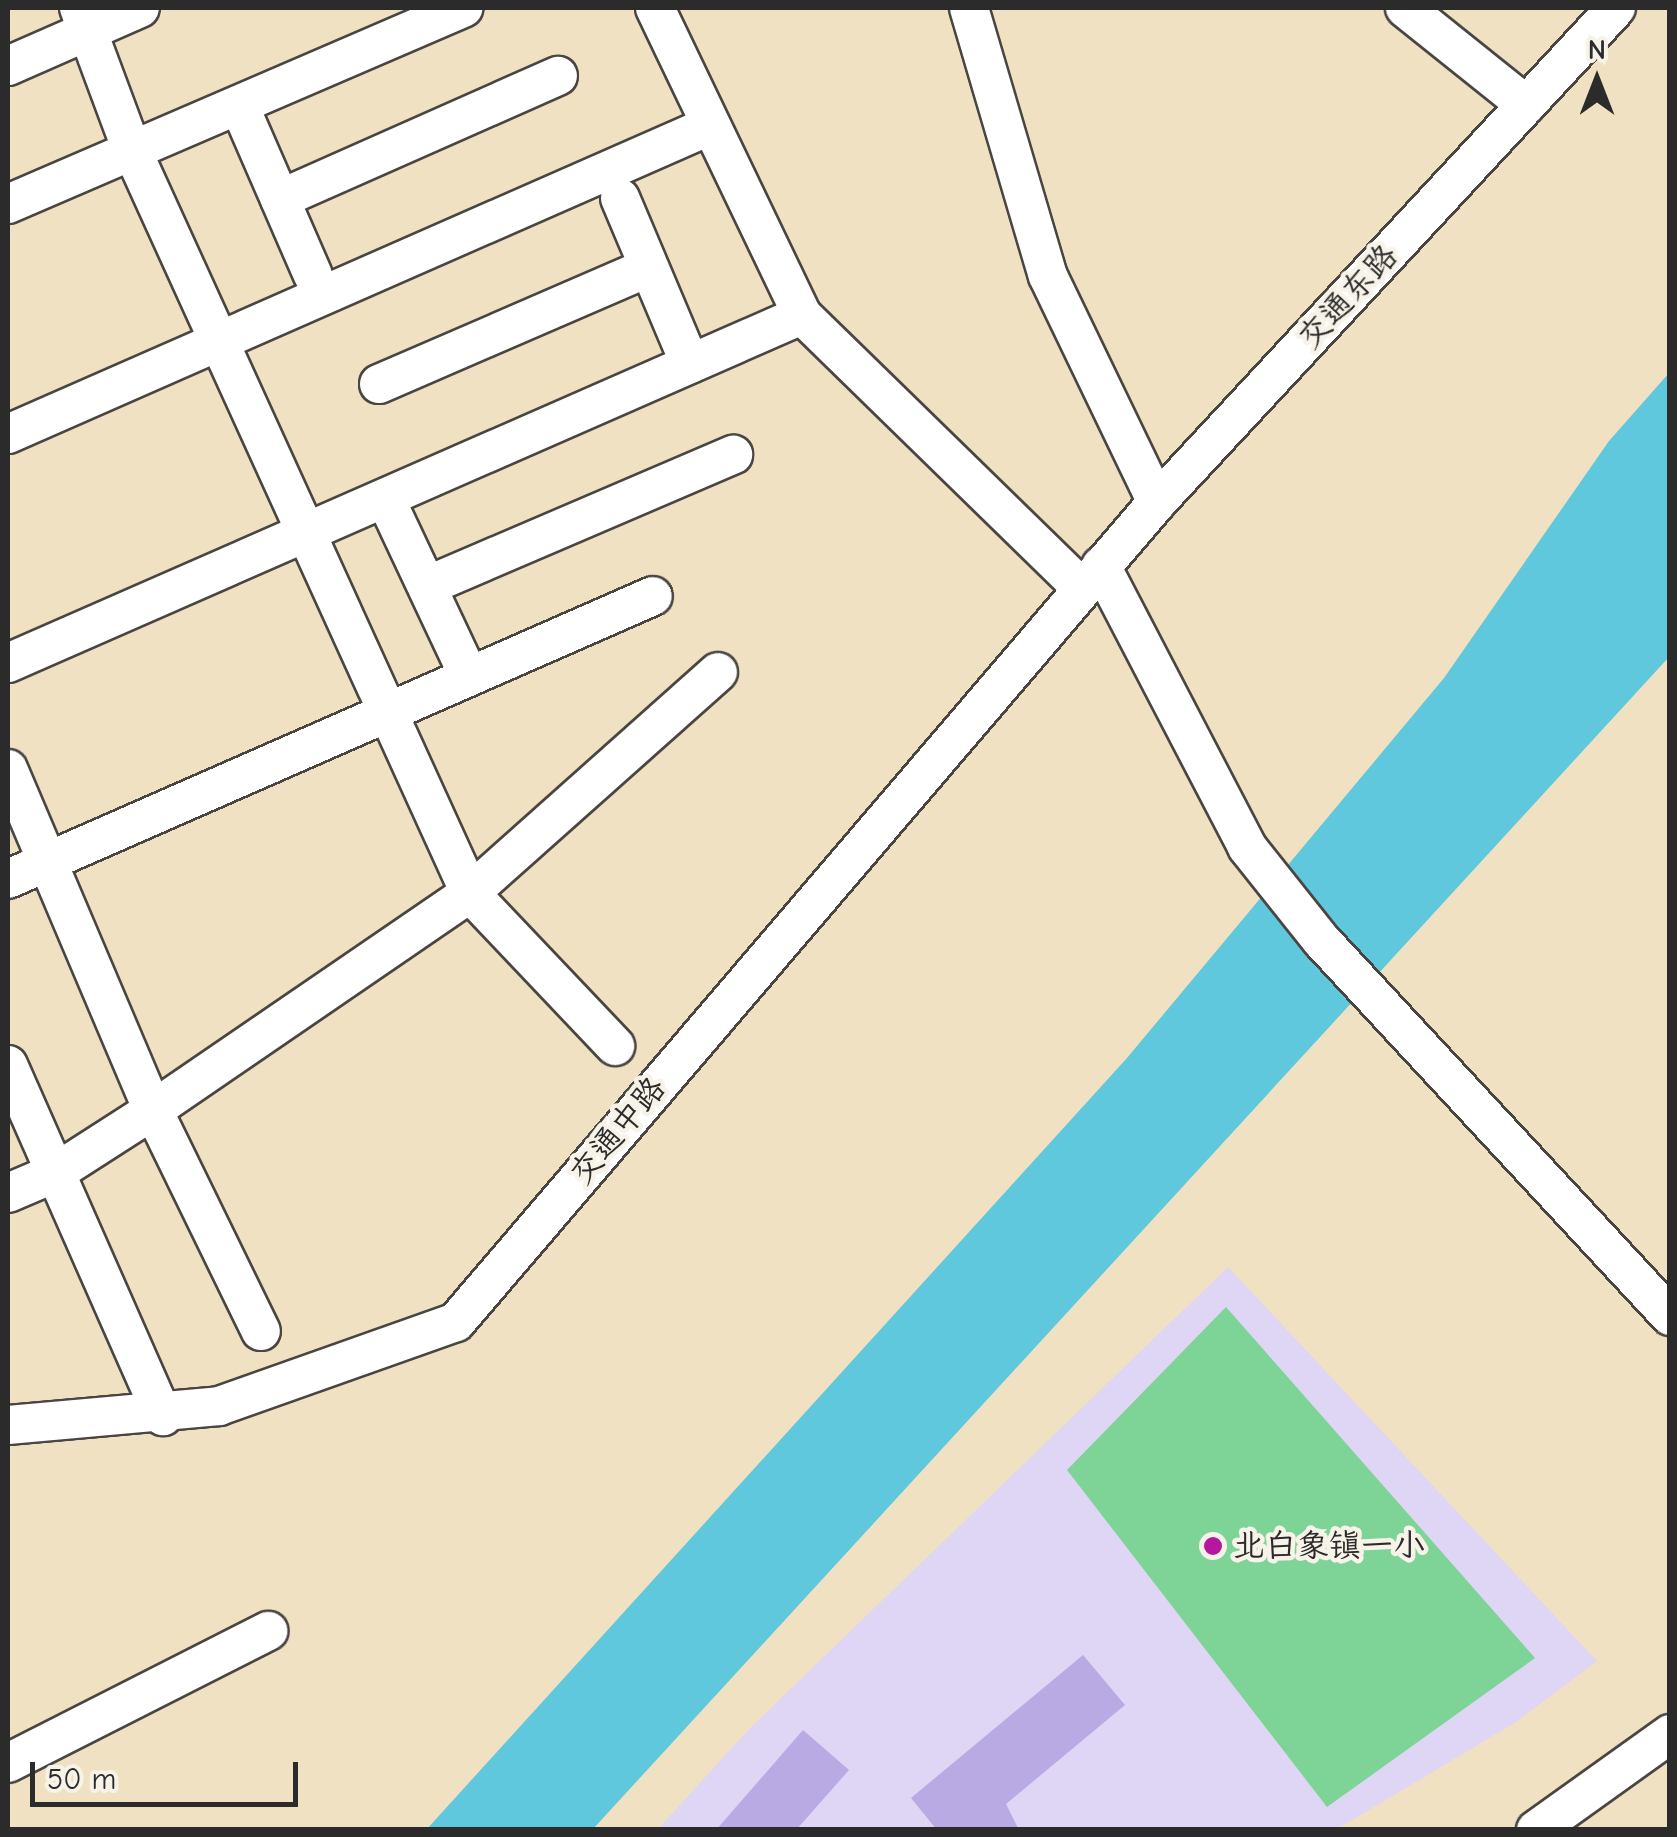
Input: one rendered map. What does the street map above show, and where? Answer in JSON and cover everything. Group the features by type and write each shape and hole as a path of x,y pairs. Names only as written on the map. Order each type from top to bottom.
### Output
{"street":[{"path":"8,66 84,18 140,8"},
{"path":"8,204 464,8"},
{"path":"656,8 802,314 1092,577 1256,858 1320,940 1670,1316"},
{"path":"969,8 1048,276 1157,502"},
{"path":"1406,8 1526,105"},
{"name":"交通东路","path":"1092,577 1616,8"},
{"path":"84,18 131,148 470,892 615,1046"},
{"path":"280,199 558,76"},
{"path":"239,106 313,275"},
{"path":"8,434 709,126"},
{"path":"620,198 690,364"},
{"path":"379,384 647,268"},
{"path":"8,664 802,314"},
{"path":"429,586 734,455"},
{"path":"386,500 469,676"},
{"name":"交通中路","path":"8,1425 163,1416 218,1406 456,1322 1092,577"},
{"path":"8,878 653,596"},
{"path":"8,1193 55,1173 153,1110 470,892 718,672"},
{"path":"8,769 153,1110 261,1331"},
{"path":"8,1065 163,1416"},
{"path":"8,1762 268,1631"},
{"path":"1536,1830 1670,1734"}],"shaded area":[{"name":"北白象镇一小","path":"1228,1267 1597,1661 1516,1722 1337,1829 657,1830 751,1727"}],"green space":[{"path":"1226,1307 1535,1658 1327,1807 1067,1470"}],"water":[{"path":"1669,373 1669,657 593,1829 426,1830 1127,1058 1444,678 1609,441"}],"building":[{"path":"1083,1655 1125,1705 1006,1804 1019,1830 937,1830 911,1798"},
{"path":"803,1730 849,1770 796,1830 716,1830"}],"place":[{"name":"北白象镇一小","path":"1213,1546"}]}
